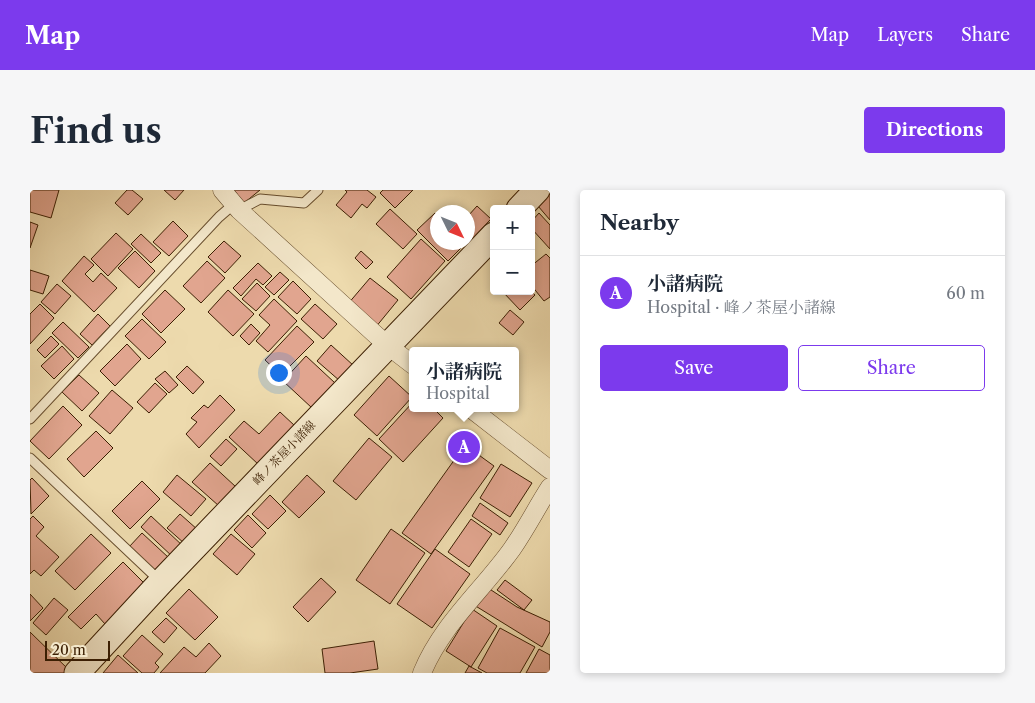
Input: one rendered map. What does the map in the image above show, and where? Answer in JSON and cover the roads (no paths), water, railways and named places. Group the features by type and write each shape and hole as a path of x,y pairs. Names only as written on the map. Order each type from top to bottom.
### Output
{"main road":[{"path":"523,205 537,190"},
{"name":"峰ノ茶屋小諸線","path":"77,673 161,582 490,239"}],"street":[{"path":"222,190 236,207 387,345 409,362"},
{"path":"475,412 550,470"},
{"path":"422,673 449,625 512,549 550,487"}],"lane":[{"path":"30,419 219,217 236,207 260,199 304,203 318,190"},
{"path":"30,458 161,582"}],"place":[{"name":"小諸病院","path":"464,447"}]}
